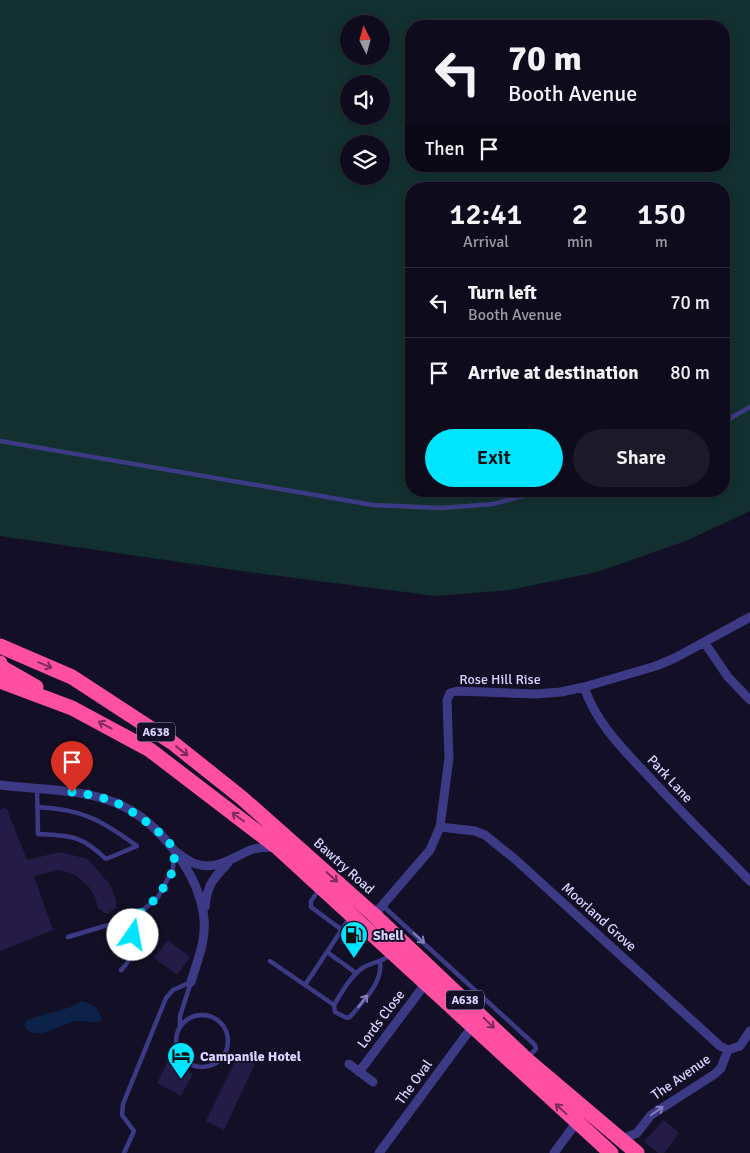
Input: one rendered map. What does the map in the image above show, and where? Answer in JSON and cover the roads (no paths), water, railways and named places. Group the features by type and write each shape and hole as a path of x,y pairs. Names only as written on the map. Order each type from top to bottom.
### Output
{"highway":[{"name":"Bawtry Road","path":"1,648 72,677 173,743 379,910 526,1059 636,1153"},
{"path":"0,663 1,667 72,708"},
{"name":"A638","path":"0,681 72,708 150,750 277,847 611,1153"}],"street":[{"name":"Rose Hill Rise","path":"379,910 430,850 440,827 449,758 447,700 450,693 457,691 535,694 562,692 584,687 656,666 750,617"},
{"path":"704,642 728,677 750,700"},
{"name":"Park Lane","path":"584,687 596,716 611,736 675,805 750,881"},
{"path":"0,785 87,794 117,804 159,832 174,850 199,894 204,920"},
{"name":"Moorland Grove","path":"440,827 475,831 485,835 516,860 720,1046 728,1050"},
{"path":"174,850 194,864 212,867 258,848 296,844"},
{"path":"191,982 203,944 208,888 228,862"},
{"name":"Lords Close","path":"359,1072 426,983"},
{"name":"The Oval","path":"379,1153 472,1027"},
{"name":"The Avenue","path":"620,1140 637,1133 651,1115 715,1074 722,1068 728,1050 740,1046 750,1030"},
{"path":"349,1064 373,1082"},
{"path":"554,1153 576,1122"}],"lane":[{"path":"730,419 750,408"},
{"path":"0,441 373,504 450,508 494,504 520,497"},
{"path":"37,788 37,807 38,834 67,836 89,844 106,859 138,846 108,825 83,813 60,808 37,807"},
{"path":"68,937 134,917 158,897 173,869 174,850"},
{"path":"321,887 311,902 311,908 342,930"},
{"path":"305,985 351,914"},
{"path":"121,970 129,963 133,951 130,919"},
{"path":"327,952 356,973"},
{"path":"380,962 381,971 379,979 350,1017 345,1018 335,1012 334,1005 356,973 365,966 380,962 392,952"},
{"path":"270,961 334,1005"},
{"path":"180,1026 195,1016 212,1017 219,1022 228,1037 228,1046 225,1054 219,1061 204,1068 188,1063 177,1050 180,1016 191,982"},
{"path":"124,1153 134,1131 122,1114 123,1104 166,998 169,993 191,982"}],"water":[{"path":"82,1001 96,1008 102,1021 71,1022 42,1033 30,1031 24,1026 26,1020 71,1007"}],"place":[{"name":"Shell","path":"354,959"},
{"name":"Campanile Hotel","path":"181,1080"}]}
